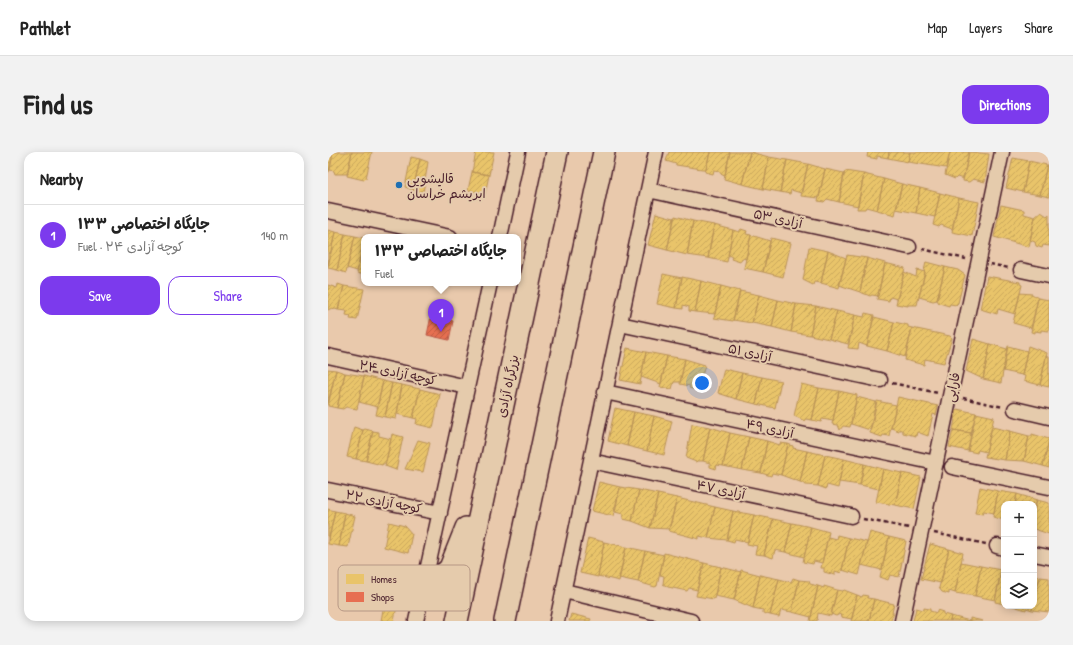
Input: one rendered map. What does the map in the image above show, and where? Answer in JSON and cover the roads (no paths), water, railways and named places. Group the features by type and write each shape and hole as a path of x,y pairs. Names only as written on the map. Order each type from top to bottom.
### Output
{"highway":[{"name":"بزرگراه آزادی","path":"469,565 557,152"},
{"path":"505,621 604,152"},
{"path":"451,565 494,448"},
{"name":"بزرگراه آزادی","path":"457,621 459,611"}],"street":[{"path":"501,234 518,152"},
{"path":"557,621 656,152"},
{"name":"فارابی","path":"902,621 1002,152"},
{"name":"۵۳ آزادی","path":"648,190 909,246"},
{"path":"328,211 436,234"},
{"path":"1021,270 1049,276"},
{"path":"429,565 489,286"},
{"name":"۵۱ آزادی","path":"620,324 880,380"},
{"name":"کوچه آزادی ۲۴","path":"328,356 467,387"},
{"name":"۴۹ آزادی","path":"605,392 936,463"},
{"path":"1015,409 1049,417"},
{"name":"۴۷ آزادی","path":"591,461 851,516"},
{"path":"952,467 1049,488"},
{"name":"کوچه آزادی ۲۲","path":"328,490 440,513"},
{"path":"1037,555 1049,558"},
{"path":"564,591 691,621"},
{"path":"416,621 418,611"}],"place":[{"name":"قالیشویی ابریشم خراسان","path":"399,185"},
{"name":"جایگاه اختصاصی ۱۳۳","path":"441,332"}]}
